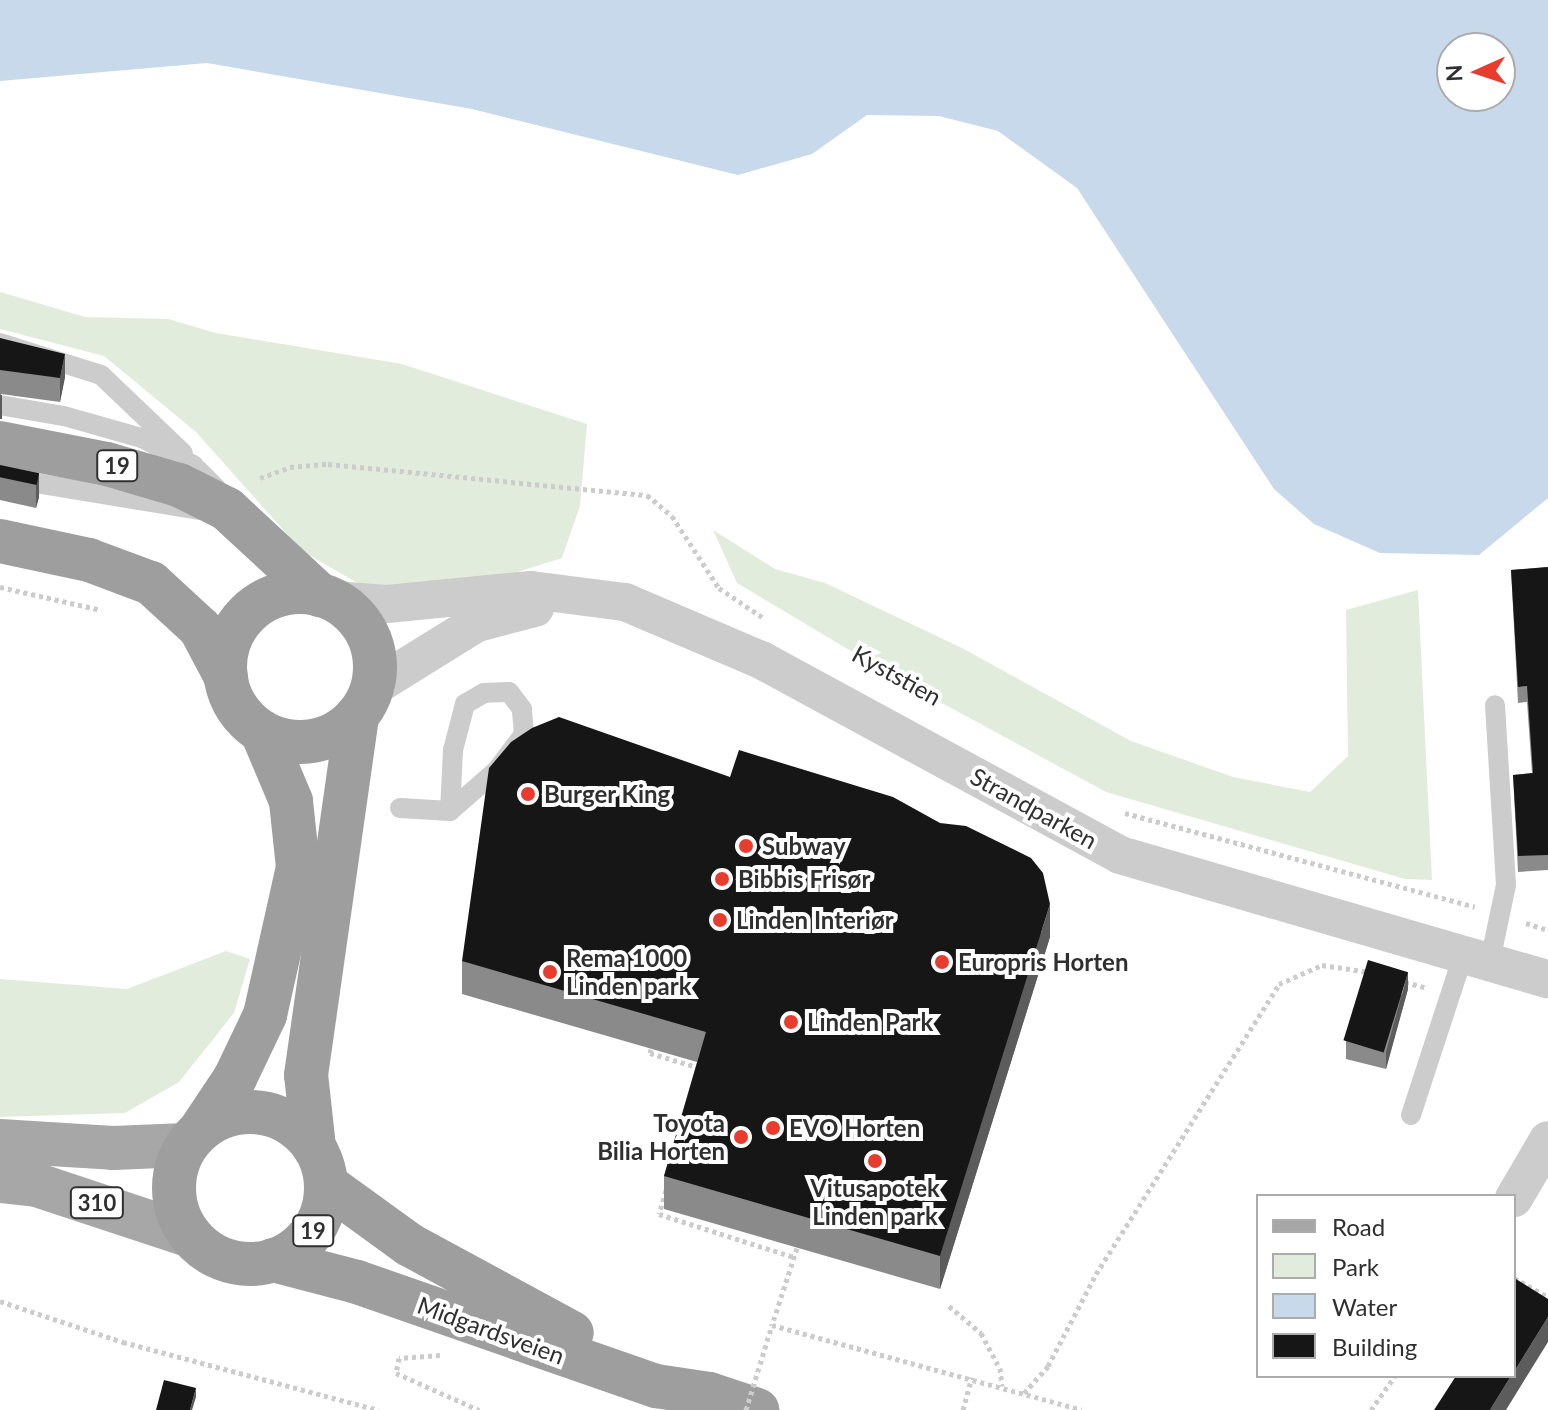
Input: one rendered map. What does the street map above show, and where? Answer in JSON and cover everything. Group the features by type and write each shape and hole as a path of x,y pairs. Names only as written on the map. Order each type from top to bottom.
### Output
{"highway":[{"name":"19","path":"0,443 131,470 179,485 227,509 326,597 348,609 368,636 364,702 306,1075 320,1166 322,1220 290,1253 273,1260 228,1261 191,1236"},
{"path":"0,541 89,560 151,583 200,628 242,714 262,732 291,801 298,867 265,1015 247,1058 194,1137 174,1176 175,1204 191,1236"},
{"path":"226,677 230,642 247,614 284,594 326,597"},
{"path":"262,732 305,742 340,731 364,702"},
{"name":"19","path":"194,1137 230,1114 262,1113 291,1124 320,1166"},
{"name":"Midgardsveien","path":"320,1166 410,1245 545,1322 686,1377 728,1402"},
{"name":"Midgardsveien","path":"273,1260 357,1282 628,1378 757,1410"}],"main road":[{"path":"0,1141 113,1148 194,1137"},
{"name":"310","path":"0,1181 37,1185 191,1236"}],"street":[{"name":"Strandparken","path":"326,597 387,604 531,590 656,612 719,640 1120,855 1548,979"},
{"name":"Strandparken","path":"364,702 477,623 537,608 601,600"},
{"path":"1516,1195 1548,1140"}],"lane":[{"path":"0,343 101,375 152,419 214,484 227,509 190,510 0,477"},
{"path":"0,405 113,429 163,447 193,465"},
{"path":"400,808 450,811 497,770 524,734 522,709 509,692 484,693 465,704 453,750 450,811"},
{"path":"1411,1115 1451,995 1501,914 1506,885 1495,705"}],"path":[{"path":"260,478 290,467 328,464 647,495 672,516 719,588 778,628"},
{"path":"0,587 101,610"},
{"path":"1112,810 1501,914 1548,930"},
{"path":"1024,1393 1048,1366 1096,1274 1279,984 1322,965 1381,976"},
{"path":"1395,980 1451,995"},
{"path":"651,1049 650,1053 700,1068 696,1083"},
{"path":"667,1185 659,1214 794,1257"},
{"path":"728,1402 772,1325 797,1248"},
{"path":"1516,1279 1548,1297"},
{"path":"0,1301 123,1342 378,1410"},
{"path":"949,1306 981,1333 1000,1368 1002,1386"},
{"path":"772,1325 972,1377 1082,1410"},
{"path":"456,1355 399,1358 396,1373 479,1410"},
{"path":"963,1410 972,1377"},
{"path":"1371,1410 1394,1378"}],"green space":[{"path":"0,292 85,317 168,319 216,333 402,364 587,424 580,506 562,558 466,588 373,592 302,551 196,432 104,356 0,329"},
{"path":"713,530 775,569 825,583 962,648 1131,741 1233,777 1310,792 1348,756 1346,610 1418,590 1432,880 1405,879 1106,792 903,682 737,583"},
{"path":"226,951 250,959 234,1013 179,1082 125,1113 0,1117 0,979 127,989"}],"water":[{"path":"0,0 1548,0 1548,498 1479,555 1380,553 1314,524 1274,489 1077,188 998,131 939,116 867,115 812,154 738,175 472,109 207,63 0,81"}],"building":[{"path":"0,338 65,354 60,378 0,370"},
{"path":"0,465 39,473 37,485 0,477"},
{"path":"1548,567 1548,855 1518,856 1513,775 1533,773 1527,686 1518,687 1511,570"},
{"name":"Linden Park","path":"559,717 730,777 739,750 893,797 940,823 966,826 1031,858 1043,873 1050,904 940,1256 664,1176 706,1032 462,961 489,768 511,742 532,728"},
{"path":"1368,960 1408,972 1384,1053 1343,1040"},
{"path":"1516,1279 1548,1299 1548,1317 1516,1369"},
{"path":"1455,1378 1510,1378 1490,1410 1434,1410"},
{"path":"164,1380 196,1388 190,1410 156,1410"}],"place":[{"name":"Burger King","path":"528,794"},
{"name":"Subway","path":"746,846"},
{"name":"Bibbis Frisør","path":"722,879"},
{"name":"Linden Interiør","path":"720,920"},
{"name":"Europris Horten","path":"942,962"},
{"name":"Rema 1000 Linden park","path":"550,972"},
{"name":"Linden Park","path":"791,1022"},
{"name":"EVO Horten","path":"773,1128"},
{"name":"Toyota Bilia Horten","path":"741,1137"},
{"name":"Vitusapotek Linden park","path":"875,1161"}]}
